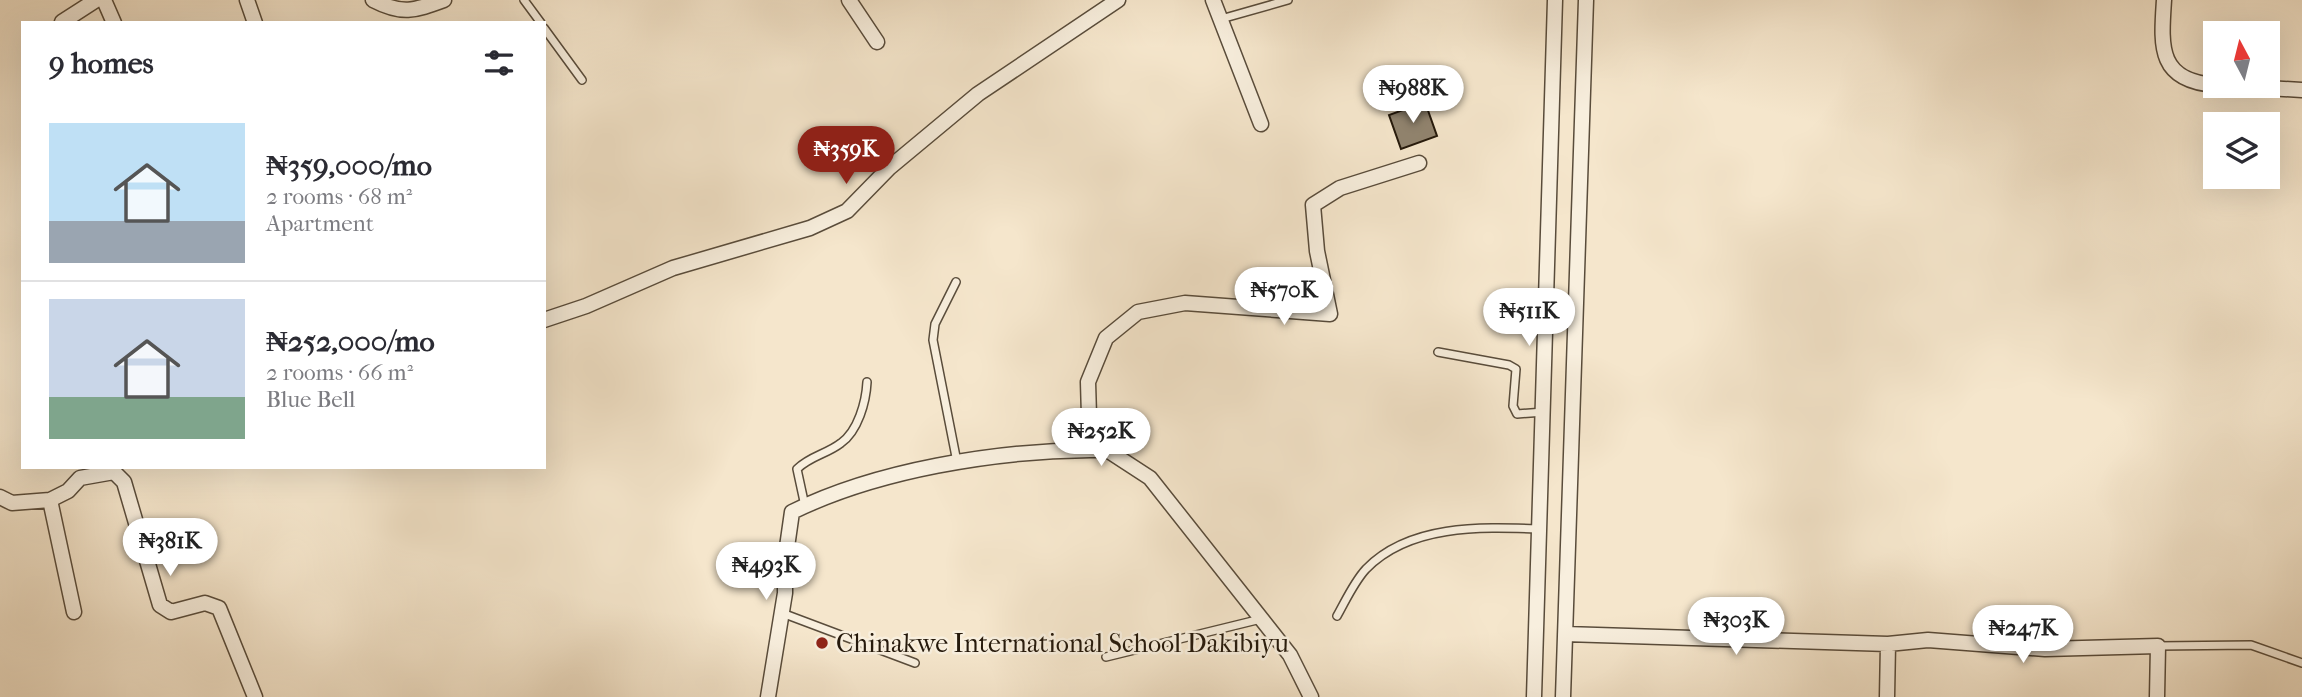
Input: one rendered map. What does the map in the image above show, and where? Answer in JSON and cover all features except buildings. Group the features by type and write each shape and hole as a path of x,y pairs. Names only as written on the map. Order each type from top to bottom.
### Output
{"street":[{"path":"64,21 96,0"},
{"path":"104,0 113,21"},
{"path":"247,0 254,21"},
{"path":"373,0 393,10 414,11 444,0"},
{"path":"849,0 877,42"},
{"path":"546,319 586,306 673,268 810,229 847,211 888,168 978,94 1118,0"},
{"path":"1213,0 1261,124"},
{"path":"1534,697 1545,412 1555,0"},
{"path":"1563,697 1586,0"},
{"path":"2164,0 2161,50 2175,70 2186,79 2203,82"},
{"path":"2280,89 2302,90"},
{"path":"1090,450 1088,382 1106,338 1138,312 1185,303 1330,314 1317,251 1312,205 1340,188 1419,163"},
{"path":"768,697 782,613 792,512 859,486 957,463 1107,450 1150,478 1290,655 1311,697"},
{"path":"0,497 12,503 50,500 68,491 80,478 114,472 118,474 124,482 160,605 171,612 205,603 219,608 255,697"},
{"path":"50,500 74,612"},
{"path":"1565,634 1888,644 1928,640 2045,649 2158,646 2157,697"},
{"path":"1888,644 1888,697"}],"lane":[{"path":"524,0 540,21"},
{"path":"1220,20 1288,0"},
{"path":"546,31 582,80"},
{"path":"956,282 935,324 933,340 957,463"},
{"path":"1438,352 1509,365 1516,369 1513,406 1517,414 1545,412"},
{"path":"805,506 797,469 805,461 842,443 861,412 867,382"},
{"path":"1337,616 1365,570 1396,545 1429,535 1484,527 1540,529"},
{"path":"782,613 915,663"},
{"path":"1106,657 1261,619"},
{"path":"2158,646 2252,645 2302,663"}],"place":[{"name":"Chinakwe International School Dakibiyu","path":"822,643"}]}
